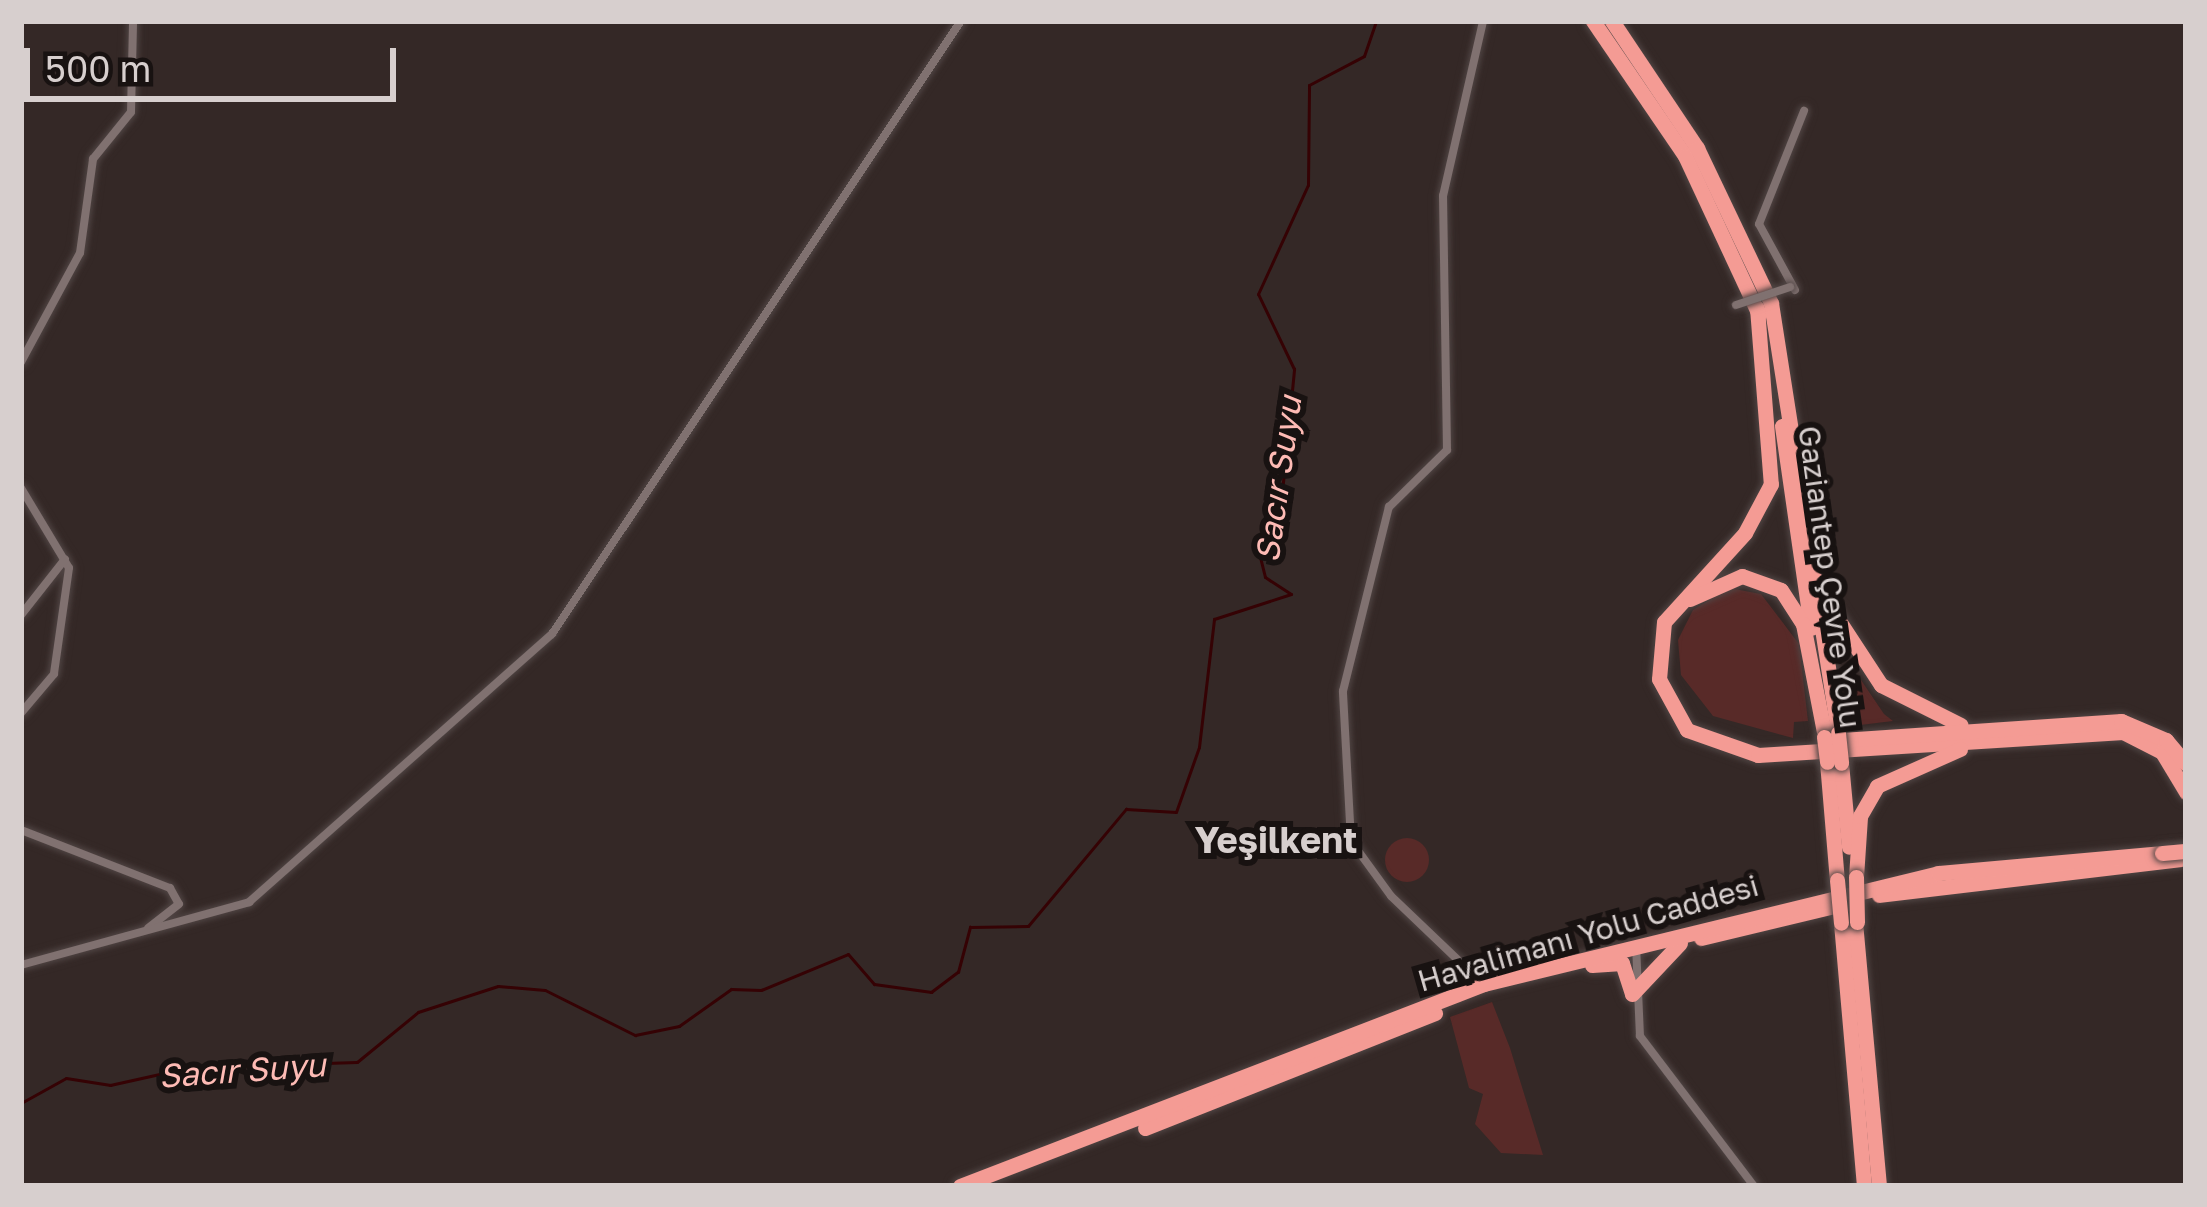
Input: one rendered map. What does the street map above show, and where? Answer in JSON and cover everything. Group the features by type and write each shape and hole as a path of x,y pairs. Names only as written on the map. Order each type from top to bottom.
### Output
{"highway":[{"name":"Gaziantep Çevre Yolu","path":"1593,21 1684,156 1757,308 1834,763 1848,879 1864,1186"},
{"name":"Gaziantep Çevre Yolu","path":"1612,21 1738,223 1791,387 1829,734"},
{"path":"1757,308 1771,484 1745,533 1664,622 1657,664 1675,716 1702,742 1758,755 2049,729"},
{"path":"1791,387 1829,605 1850,650 1939,720 2135,736 2162,752 2186,792"},
{"path":"1829,734 1790,599 1742,576 1691,597 1669,639 1669,677 1694,723 1721,739 2134,724 2186,764"},
{"path":"1848,879 1860,816 1892,772 2049,729"},
{"path":"1898,881 1988,857 2186,849"},
{"name":"Havalimanı Yolu Caddesi","path":"991,1186 1403,1024 1639,947 1680,943 1880,895 2186,849"},
{"name":"Havalimanı Yolu Caddesi","path":"960,1186 1484,984 1898,881 2161,853"},
{"name":"Gaziantep Çevre Yolu","path":"1851,922 1879,1186"},
{"path":"1592,964 1622,963 1632,994 1680,943"}],"street":[{"path":"21,362 80,253 93,159 131,112 133,21"},
{"path":"21,965 209,921 290,875 552,634 961,21"},
{"path":"1483,21 1443,196 1447,450 1389,507 1343,670 1351,841 1466,971 1484,984"},
{"path":"1736,305 1792,289 1759,215 1804,111"},
{"path":"21,488 65,559 68,630 54,674 21,713"},
{"path":"21,614 65,559"},
{"path":"21,830 136,867 178,895 172,914 140,934"},
{"path":"2161,853 2186,872"},
{"path":"1639,947 1632,994 1640,1036 1754,1186"},
{"path":"1464,992 1466,971"}],"shaded area":[{"path":"1729,588 1761,594 1799,644 1808,721 1794,722 1793,738 1713,716 1681,675 1678,640 1693,610"},
{"path":"1861,680 1893,721 1844,727 1840,682"},
{"path":"1407,838 1423,844 1429,860 1423,876 1407,882 1391,876 1385,860 1391,844"},
{"path":"1492,1002 1543,1155 1501,1153 1475,1124 1483,1094 1469,1088 1450,1017"}],"waterway":[{"name":"Sacır Suyu","path":"21,1103 66,1078 110,1085 191,1067 357,1062 418,1012 498,986 545,990 635,1035 679,1026 731,989 761,990 848,954 874,984 931,992 958,972 970,927 1028,926 1126,809 1176,812 1199,747 1214,619 1291,594 1265,577 1260,557 1283,482 1294,369 1258,294 1308,185 1309,85 1364,56 1376,21"}],"district":[{"name":"Yeşilkent","path":"1276,840"}]}
